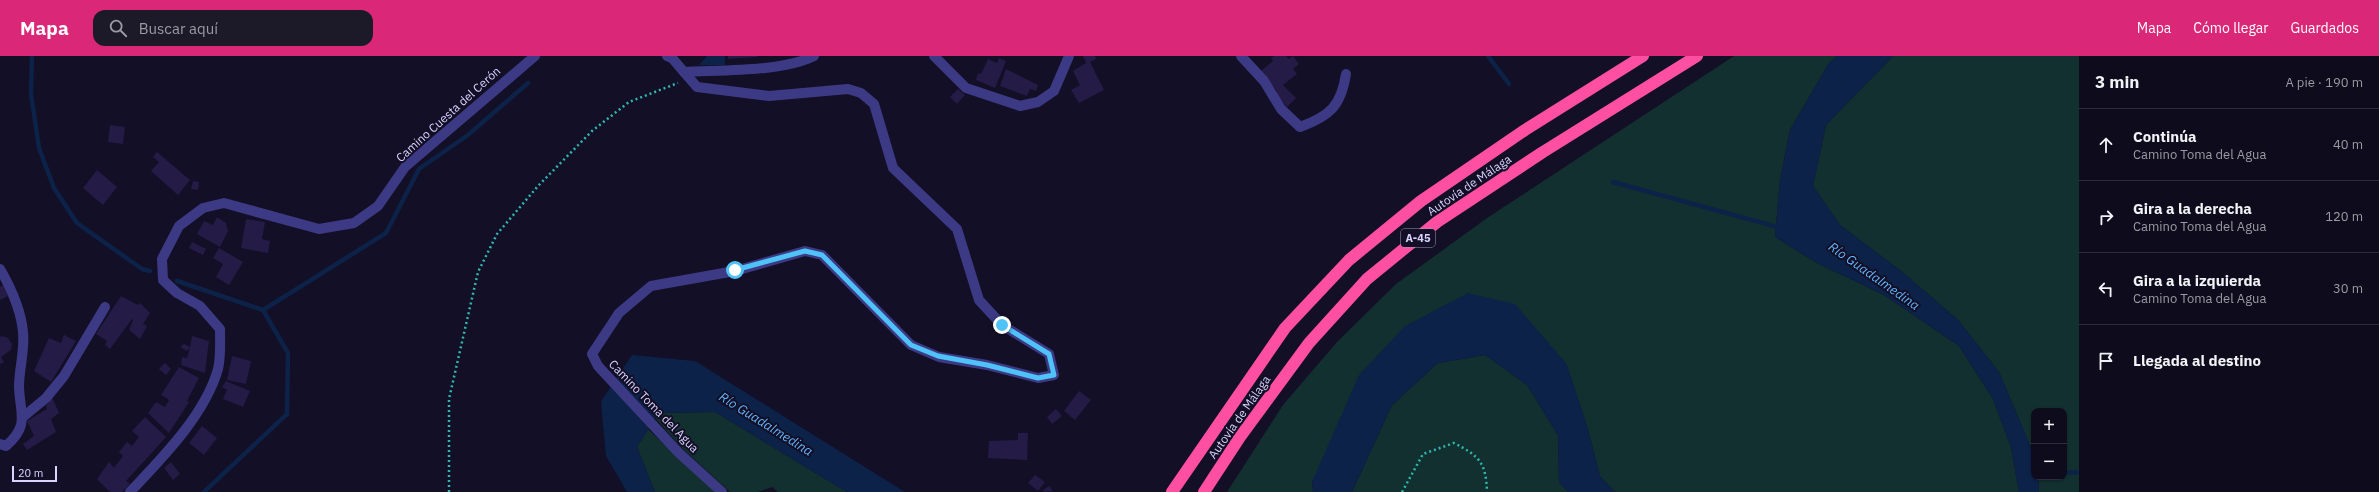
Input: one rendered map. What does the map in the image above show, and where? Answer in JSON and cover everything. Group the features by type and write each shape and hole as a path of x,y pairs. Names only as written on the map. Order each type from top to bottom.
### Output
{"highway":[{"name":"Autovía de Málaga","path":"1172,492 1285,328 1349,260 1420,200 1526,130 1643,56"},
{"name":"Autovía de Málaga","path":"1204,492 1240,437 1309,343 1367,279 1437,222 1542,152 1697,56"}],"street":[{"name":"Camino Cuesta del Cerón","path":"130,492 154,467 203,405 218,368 220,330 200,306 178,293 163,280 162,259 178,226 203,208 224,203 319,229 354,223 378,206 405,167 535,56"},
{"path":"668,56 672,58 684,72 748,68 804,61 814,56"},
{"path":"934,56 966,88 1020,106 1038,102 1054,91 1069,56"},
{"path":"1241,56 1264,81 1281,109 1300,127 1320,120 1338,103 1346,74"},
{"name":"Camino Toma del Agua","path":"684,72 697,87 769,96 848,90 861,93 874,104 893,168 957,229 979,300 1002,325 1049,354 1054,375 1038,378 987,365 938,356 911,345 822,255 805,251 735,270 651,286 619,313 592,354 598,366 680,452 722,492"},
{"path":"0,269 13,292 23,332 19,387 23,417 18,436 6,446 0,444"},
{"path":"23,417 46,398 64,376 106,307"}],"path":[{"path":"449,492 449,399 478,272 497,234 538,186 592,132 629,102 678,84 684,72"},
{"path":"1402,492 1423,454 1454,442 1476,454 1484,471 1486,492"}],"green space":[{"path":"1734,56 1837,56 1829,63 1790,130 1780,180 1775,237 1817,263 1884,295 1959,346 1993,399 2011,447 2019,492 1615,492 1600,476 1587,426 1566,363 1468,293 1312,482 1313,492 1227,492 1283,405 1337,342 1396,284 1487,218"},
{"path":"1893,56 2079,56 2079,492 2039,492 2038,480 2067,480 2067,408 2031,408 2031,448 1999,372 1958,320 1901,271 1840,225 1813,186 1826,125"},
{"path":"1485,355 1527,385 1558,435 1559,482 1568,492 1352,492 1392,405 1438,363"},
{"path":"715,412 847,492 778,492 772,487 758,492 730,492 683,449 655,418 658,413"},
{"path":"648,429 715,492 655,492 637,447"}],"water":[{"path":"707,56 725,56 725,65 699,65"},
{"name":"Río Guadalmedina","path":"1837,56 1893,56 1826,125 1813,186 1840,225 1901,271 1958,320 1999,372 2031,448 2031,480 2038,480 2039,492 2019,492 2011,447 1993,399 1959,346 1884,295 1817,263 1775,237 1780,180 1790,130 1829,63"},
{"path":"1468,293 1515,304 1566,363 1587,426 1600,476 1615,492 1568,492 1559,482 1558,435 1527,385 1485,355 1438,363 1392,405 1352,492 1313,492 1312,482 1359,375 1405,326"},
{"name":"Río Guadalmedina","path":"632,355 695,361 905,492 847,492 715,412 658,413 637,447 655,492 627,492 606,456 601,401"}],"building":[{"path":"728,56 757,56 757,57 728,59"},
{"path":"1083,56 1095,56 1096,59 1090,62 1104,90 1079,103 1071,90 1080,85 1073,71 1086,63"},
{"path":"1274,56 1286,56 1289,59 1293,56 1299,64 1293,69 1297,74 1283,85 1296,98 1287,107 1274,93 1277,91 1261,71 1273,61 1271,58"},
{"path":"999,58 1006,61 995,88 976,80 978,73 981,74 988,59 997,63"},
{"path":"1006,69 1038,85 1036,91 1030,89 1027,96 1000,86"},
{"path":"958,89 965,95 957,104 950,97"},
{"path":"110,125 125,127 123,144 108,142"},
{"path":"157,152 190,180 178,195 151,171 159,162 153,157"},
{"path":"97,170 117,187 103,205 83,188"},
{"path":"193,181 199,182 198,190 191,189"},
{"path":"217,217 226,223 228,231 220,247 197,234 204,221 213,225"},
{"path":"246,219 265,222 262,239 270,241 268,253 241,248"},
{"path":"192,242 206,249 203,255 189,248"},
{"path":"219,248 243,262 229,285 216,277 223,264 213,258"},
{"path":"3,285 8,296 0,300 0,287"},
{"path":"121,296 138,305 140,303 150,313 143,324 147,326 140,339 129,330 133,320 132,319 110,349 105,345 107,341 96,334"},
{"path":"64,335 76,341 51,382 34,371 49,338 61,343"},
{"path":"2,336 8,338 12,344 11,350 1,357 4,362 0,364 0,337"},
{"path":"192,336 209,341 205,373 181,365 182,357 187,358"},
{"path":"184,344 190,347 187,351 180,347"},
{"path":"232,356 251,361 246,384 227,380"},
{"path":"165,363 171,369 166,375 159,369"},
{"path":"179,367 199,378 187,401 189,402 169,433 148,413 156,402 165,407 169,400 161,395"},
{"path":"226,381 250,391 243,407 223,399 227,390 222,387"},
{"path":"1079,391 1091,400 1075,420 1064,411"},
{"path":"52,397 59,413 51,419 56,432 27,450 23,444 34,436 27,421 47,409 46,406"},
{"path":"1056,409 1062,416 1052,424 1047,417"},
{"path":"145,417 166,437 126,481 130,484 122,492 110,492 97,479 109,462 114,468 123,456 119,452 127,442 132,446 139,437 132,431"},
{"path":"202,426 217,438 204,455 189,443"},
{"path":"1018,433 1028,433 1027,460 988,458 989,441 1018,440"},
{"path":"171,462 180,474 173,480 164,468"},
{"path":"1035,475 1045,482 1038,491 1028,483"},
{"path":"1049,486 1053,491 1044,492 1043,490"}],"waterway":[{"path":"32,56 31,94 39,148 54,188 77,223 142,269 150,271"},
{"path":"1488,56 1509,84"},
{"path":"263,310 386,233 419,169 468,135 528,83"},
{"path":"1613,182 1781,228"},
{"path":"177,281 263,310 288,353 287,414 204,492"},
{"path":"2067,473 2079,472"}],"route":[{"path":"735,270 805,251 822,255 911,345 938,356 987,365 1038,378 1054,375 1049,354 1002,325"}]}
